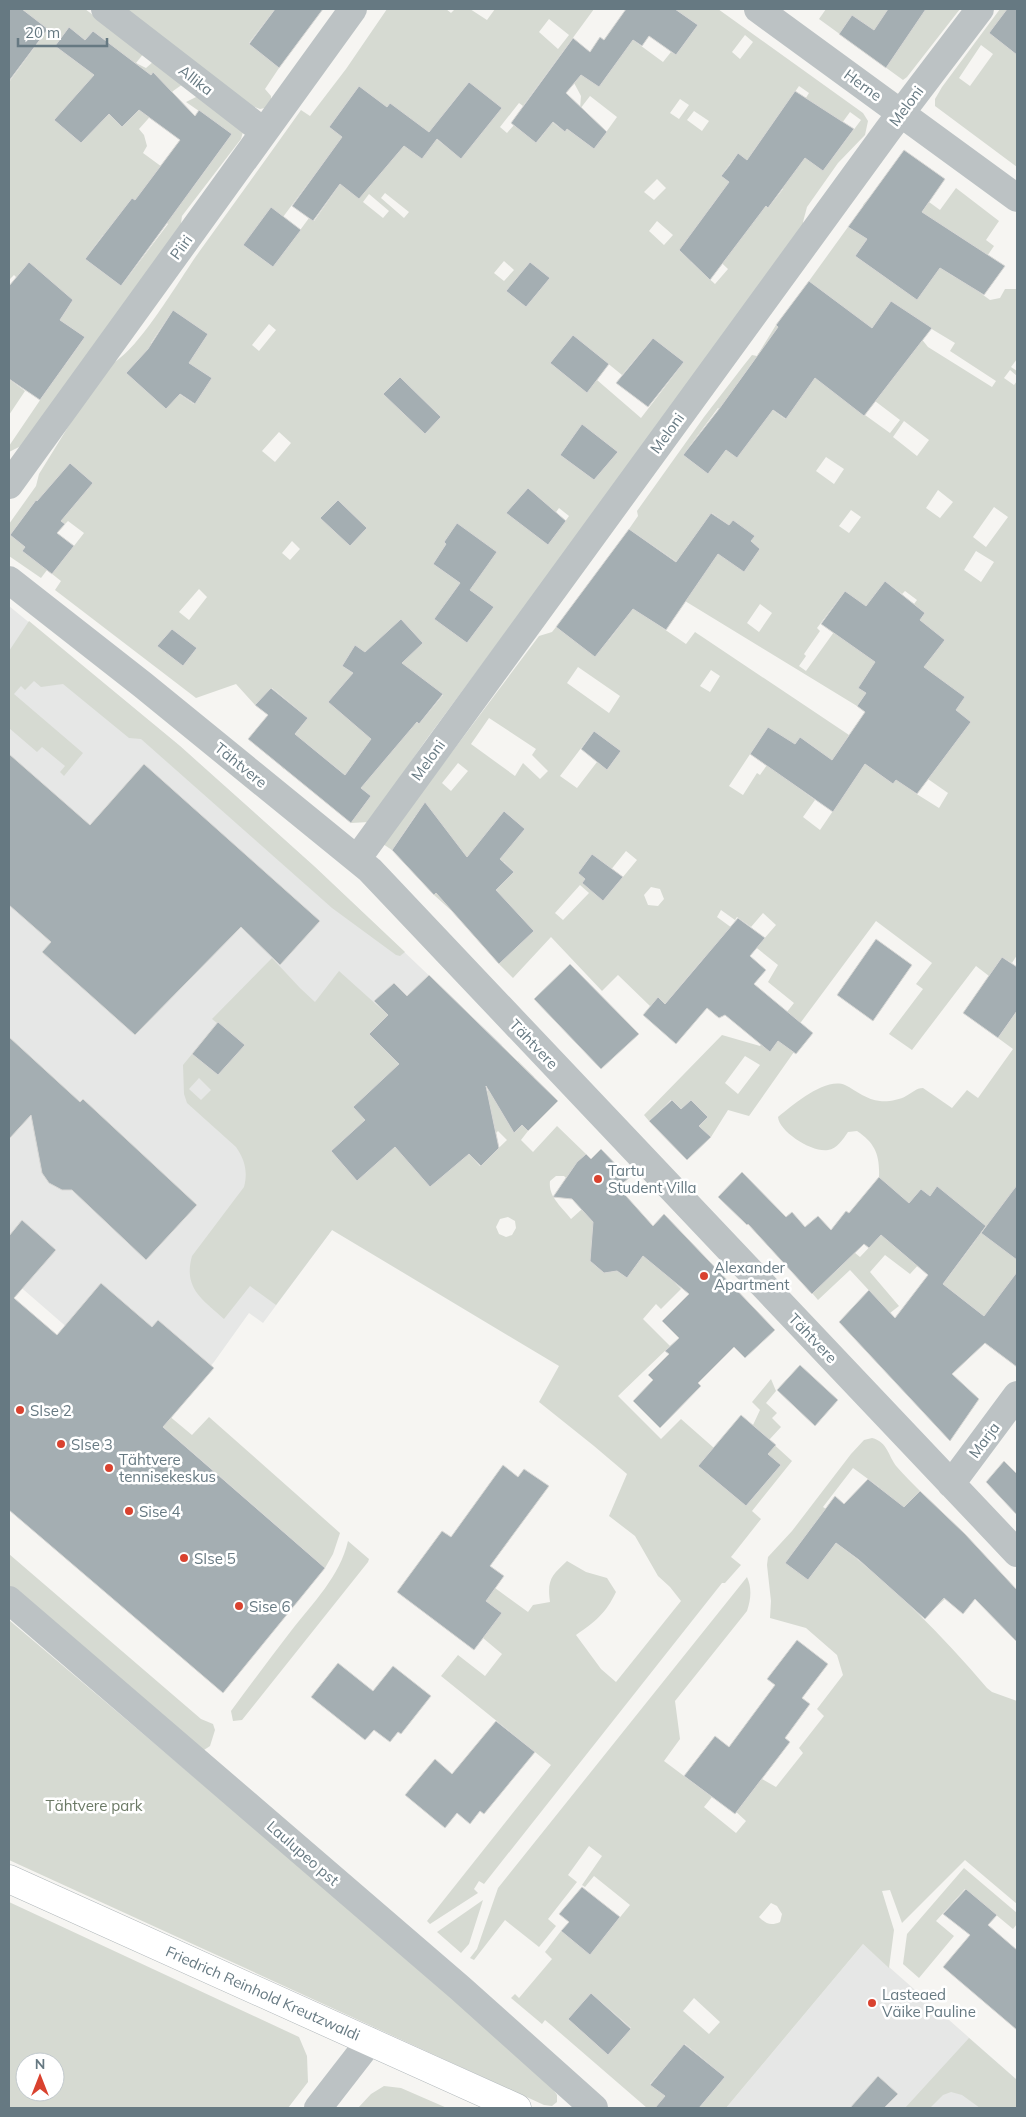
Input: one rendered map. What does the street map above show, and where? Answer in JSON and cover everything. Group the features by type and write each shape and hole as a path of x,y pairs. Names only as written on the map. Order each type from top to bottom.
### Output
{"main road":[{"name":"Friedrich Reinhold Kreutzwaldi","path":"9,1879 517,2108"}],"street":[{"name":"Allika","path":"104,9 264,132"},
{"name":"Piiri","path":"9,485 353,9"},
{"name":"Herne","path":"758,9 1017,198"},
{"name":"Meloni","path":"356,859 901,112 980,9"},
{"name":"Tähtvere","path":"9,580 143,685 356,859 383,884 1017,1553"},
{"name":"Marja","path":"952,1484 1017,1395"},
{"name":"Laulupeo pst","path":"9,1600 460,1988 594,2108"},
{"path":"318,2108 370,2041"}],"shaded area":[{"path":"9,606 180,746 315,867 502,1045 473,1073 332,1230 263,1323 249,1313 214,1362 168,1415 9,1277"},
{"name":"Lasteaed Väike Pauline","path":"863,1944 1017,2080 1017,2108 726,2108"}],"green space":[{"path":"23,9 85,9 144,53 136,63 146,68 154,61 183,84 173,91 139,129 144,135 147,146 143,153 192,189 232,134 186,102 198,96 243,132 241,139 182,216 179,238 27,443 9,452 9,446 51,384 9,355 9,311 14,315 9,300 9,291 11,293 21,282 14,275 9,280 9,82 48,29 36,20 9,59 9,32 25,11","holes":["69,27 85,40 93,31 129,59 105,91 101,80 71,58 74,54 58,42","153,73 164,84 122,127 111,115","54,120 102,121 81,143","132,198 168,224 121,286 85,259 103,235 115,243 120,215","29,263 46,277 35,289 19,275","53,290 72,302 60,320 85,337 66,364 39,346"]},
{"path":"121,9 275,9 249,43 279,68 265,89 271,96 271,100 265,108 260,109 247,104"},
{"path":"387,9 446,9 451,13 455,9 470,9 487,20 495,9 594,9 523,106 519,103 500,127 507,133 514,125 536,143 543,135 532,126 539,112 565,132 567,129 594,149 617,117 590,96 580,109 581,96 573,81 576,67 605,79 620,57 614,26 663,62 671,52 676,55 698,25 675,9 718,9 863,113 868,121 865,135 838,163 807,207 803,222 804,229 426,740 369,822 351,823 371,796 306,743 284,769 275,760 308,718 272,688 255,705 236,684 196,698 55,590 61,581 47,570 41,578 9,556 9,524 36,486 39,474 73,419 113,363 124,355 147,329 199,252 301,110 310,116 346,69","holes":["549,19 569,35 558,49 539,32","745,35 753,42 740,59 732,52","469,82 491,100 461,158 431,135 448,108","359,86 387,107 390,103 359,149 329,127","799,86 809,93 797,112 786,105","680,99 689,105 679,119 670,113","694,111 709,121 702,131 687,120","850,112 861,120 823,171 813,163","765,135 780,186 783,189 768,208 766,206 744,234 709,209 721,193 729,199 737,188 721,176 738,153 754,166 760,158 753,151","327,158 340,184 314,221 309,218 273,267 243,245 283,217","657,179 666,188 654,200 644,192","385,193 409,212 404,218 381,198","369,194 389,211 383,218 363,202","657,221 673,235 664,245 649,231","705,247 728,269 715,284 691,262","504,261 514,270 504,281 494,273","530,262 550,278 526,307 506,291","173,310 208,334 192,358 175,361 151,343","269,324 276,330 259,351 252,345","573,335 622,375 653,338 684,362 641,418 597,380 586,392 550,363","139,359 166,409 126,373","192,365 212,378 194,404 175,391","400,377 441,417 425,434 384,394","279,432 291,443 275,462 262,451","592,432 618,452 594,480 560,455 573,437 583,444","70,463 93,483 55,481","528,488 542,500 522,523 508,511","36,500 65,524 68,521 84,533 56,569 42,559 38,563 22,551 25,547 10,535","338,500 367,528 350,546 321,518","559,508 569,516 548,545 538,537","457,524 470,590 494,607 467,643 435,619 460,583 433,564 446,544 444,542","292,541 300,549 290,560 282,553","199,589 207,597 189,620 179,612","401,619 423,643 406,658 385,634","172,629 197,648 183,666 158,646","355,646 376,659 362,679 342,666","424,680 443,695 419,724 391,702"]},
{"path":"826,9 960,9 903,80 819,19"},
{"path":"1000,9 1007,9 990,33 1017,55 1017,167 935,106 935,99","holes":["981,45 993,54 970,86 959,78"]},
{"path":"956,188 999,221 986,240 994,246 968,284 990,300 1000,298 1005,289 1017,289 1017,359 1011,367 1017,371 1017,376 1010,370 1004,378 1014,385 1017,381 1017,955 1012,963 1002,957 989,976 976,966 912,1050 889,1034 923,989 916,984 932,963 876,921 784,1045 794,1052 749,1116 728,1110 711,1137 699,1126 708,1117 691,1100 681,1109 671,1100 649,1121 644,1115 722,1035 760,1046 794,1003 768,982 778,965 743,937 702,960 665,1004 658,998 650,1006 618,975 602,991 551,937 513,978 499,964 484,885 453,912 434,895 461,866 415,816 392,850 383,844 539,636 552,632 556,627 584,648 609,640 622,623 609,613 620,599 686,644 695,632 849,735 826,769 817,749 800,737 793,747 768,727 729,786 743,795 757,773 760,775 767,765 815,800 803,817 820,830 865,764 893,784 910,680 859,688 866,693 857,706 685,601 700,578 629,529 638,516 637,511 704,417 752,355 757,356 776,325 807,349 841,305 809,281 848,227 867,239 855,256 899,287 882,218 863,205 868,199 936,247 928,260 954,277 974,246 948,229 943,230 920,215 929,202 940,210","holes":["930,328 955,343 950,351 996,381 992,387 928,347 920,337","755,359 804,392 785,419 737,384","875,401 900,420 890,433 865,415","718,408 754,435 726,450 708,474 683,455","904,421 929,440 917,456 893,437","826,457 844,469 834,484 816,471","938,490 953,502 940,518 926,508","994,507 1008,517 986,547 973,537","851,510 861,517 849,533 839,526","712,513 729,525 754,536 751,541 760,549 749,565 738,559 718,554 694,537","976,551 994,562 981,582 964,570","885,581 902,594 905,591 917,600 914,604 925,613 906,638","845,591 857,600 806,671 799,666 806,656 804,654 820,631 817,628","760,604 772,613 759,632 747,623","926,627 945,640 935,652","578,667 620,696 609,713 567,683","711,670 720,676 710,692 700,686","489,718 536,749 532,755 548,771 540,779 523,763 515,776 471,744","594,731 621,751 607,770 597,762 577,788 560,776","458,763 468,771 451,791 442,783","925,777 948,793 939,808 915,793","504,811 525,829 514,842 493,825","626,851 637,860 603,901 593,892","592,854 608,866 595,883 585,864","504,862 514,872 498,888 488,878","580,885 589,893 563,920 555,913","651,887 660,889 664,899 658,906 648,905 644,895","721,910 735,920 737,917 751,927 763,913 776,925 763,940 743,936 717,917","745,1056 760,1065 738,1094 725,1083"]},
{"path":"9,379 25,391 9,415"},
{"path":"29,621 180,746 315,867 405,952 400,956 396,955 332,908 141,739 129,738 63,684 41,687 34,681 25,690 21,686 14,694 83,753 64,776 60,772 65,766 42,747 37,752 9,728 9,651"},
{"path":"272,958 315,1002 339,971 388,1015 369,1034 440,1106 483,1095 518,1061 534,1077 499,1101 528,1131 521,1140 533,1152 557,1126 586,1154 577,1162 568,1180 564,1176 556,1176 550,1181 553,1197 571,1219 581,1210 608,1202 590,1261 604,1273 617,1271 627,1278 641,1257 635,1249 666,1273 681,1289 661,1309 656,1304 643,1319 670,1346 618,1396 661,1439 681,1419 714,1448 699,1467 746,1506 781,1465 745,1435 753,1425 760,1410 752,1402 771,1379 776,1391 766,1403 777,1413 772,1418 781,1427 769,1440 792,1461 752,1511 761,1519 731,1557 741,1565 725,1583 722,1583 484,1884 479,1881 474,1889 478,1893 430,1924 427,1921 551,1765 441,1676 458,1655 485,1676 502,1654 483,1638 485,1600 495,1588 528,1612 533,1605 550,1602 549,1588 551,1579 567,1561 586,1572 607,1578 616,1592 608,1606 599,1616 576,1635 601,1669 616,1682 681,1601 658,1576 635,1536 609,1516 627,1474 539,1402 559,1366 332,1230 276,1305 250,1286 224,1319 196,1292 190,1277 192,1256 244,1187 246,1176 244,1161 236,1147 187,1103 184,1094 183,1065 192,1054 218,1075 244,1045 212,1019","holes":["199,1078 211,1090 201,1100 189,1089","377,1085 423,1122 357,1181 331,1151 365,1120 353,1107","498,1131 507,1140 480,1166 472,1157","466,1156 430,1187 406,1159","508,1217 515,1221 516,1228 512,1235 506,1237 499,1234 496,1227 500,1219"]},
{"path":"1017,1011 1017,1210 1005,1201 1006,1236 1017,1244 1017,1273 1011,1282 1017,1287 1017,1302 1014,1305 1000,1295 989,1309 1002,1319 997,1326 943,1284 976,1240 944,1237 910,1274 885,1255 870,1272 899,1306 890,1313 850,1270 818,1300 806,1286 889,1186 879,1177 879,1162 875,1150 868,1140 857,1131 848,1132 834,1148 822,1150 806,1145 790,1135 780,1123 778,1117 819,1088 837,1084 845,1085 871,1099 883,1101 900,1099 923,1088 952,1108 967,1090 978,1098 1013,1049 998,1038","holes":["937,1187 953,1216 914,1263 887,1240 894,1231 889,1227 921,1189 930,1196","878,1238 860,1257 849,1248"]},
{"path":"168,1415 192,1435 209,1417 340,1533 333,1554 325,1568 161,1425"},
{"path":"872,1438 885,1446 897,1467 920,1491 899,1513 945,1599 936,1607 868,1547 854,1520 879,1487 853,1468 823,1507 826,1509 808,1580 836,1543 916,1611 987,1688 992,1692 1017,1701 1017,1904 965,1860 902,1923 890,1890 882,1891 894,1930 889,1968 863,1944 726,2108 699,2108 725,2077 685,2044 650,2084 665,2096 661,2101 669,2108 647,2108 545,2020 542,2024 511,1998 515,1994 519,1998 552,1959 545,1952 561,1931 590,1954 630,1905 594,1876 585,1887 582,1885 602,1856 589,1846 568,1875 577,1882 548,1919 556,1926 539,1947 505,1920 474,1960 470,1958 477,1949 498,1888 747,1577 750,1585 750,1594 747,1611 675,1701 680,1739 664,1761 712,1797 704,1807 736,1833 746,1821 734,1810 762,1779 776,1787 803,1753 799,1748 824,1716 817,1709 843,1675 837,1655 806,1628 770,1618 771,1601 767,1565 768,1557 792,1531 851,1454 864,1440","holes":["771,1903 777,1906 782,1914 780,1922 774,1924 766,1923 759,1917","591,1993 631,2028 608,2055 568,2019","694,1998 720,2022 709,2034 683,2011"]},
{"path":"348,1541 369,1559 368,1562 242,1720 233,1721 231,1711 325,1589 339,1566"},
{"path":"9,1554 201,1719 213,1724 215,1730 210,1746 201,1752 9,1588"},
{"name":"Tähtvere park","path":"9,1620 491,2029 553,2089 557,2095 557,2102 552,2106 544,2105 9,1860"},
{"path":"964,1868 1017,1913 1017,1924 1013,1929 965,1889 936,1921 954,1936 919,1978 903,1964 907,1934"},
{"path":"483,1900 469,1944 461,1953 437,1932"},
{"path":"9,1902 299,2037 307,2056 308,2082 288,2108 9,2108"},
{"path":"969,2038 1017,2080 1017,2108 980,2108 962,2095 951,2092 943,2095 930,2108 905,2108"},
{"path":"384,2086 401,2088 447,2108 358,2108 371,2094"}],"building":[{"path":"9,9 22,9 48,29 9,81"},
{"path":"275,9 323,9 279,68 249,44"},
{"path":"626,9 675,9 698,25 676,55 649,36 642,46 633,40 599,87 581,75 566,93 607,132 594,149 567,129 565,132 553,122 536,143 511,123 573,38 590,52 600,37 604,40"},
{"path":"888,9 926,9 886,68 839,34 852,15 874,30"},
{"path":"1007,9 1017,9 1017,55 989,33"},
{"path":"69,27 85,40 93,31 151,75 153,72 195,116 199,110 232,134 121,286 85,259 132,198 135,200 180,140 139,110 122,127 109,114 81,143 54,120 94,75 55,46"},
{"path":"469,82 502,108 461,159 437,139 422,159 404,146 359,199 340,184 313,221 292,206 342,137 329,127 359,86 387,107 390,103 429,132"},
{"path":"795,91 854,129 823,171 805,158 768,208 766,206 710,280 679,250 729,182 721,176 738,153 747,160"},
{"path":"904,150 945,179 922,212 1005,266 984,295 940,268 917,300 855,256 867,239 848,227"},
{"path":"271,207 301,230 273,267 243,245"},
{"path":"29,262 73,300 60,320 85,337 40,400 9,379 9,286"},
{"path":"530,262 550,278 526,307 506,291"},
{"path":"809,281 872,328 891,301 932,328 864,416 815,378 786,419 773,410 737,458 726,450 708,474 683,455 719,409 778,327 776,325"},
{"path":"173,310 208,334 189,363 212,378 195,404 180,394 166,409 126,373 148,349"},
{"path":"573,335 609,364 587,393 550,363"},
{"path":"653,338 684,362 648,407 616,383"},
{"path":"400,377 441,417 425,434 383,394"},
{"path":"582,424 618,452 594,480 560,455"},
{"path":"70,463 93,483 61,521 65,524 57,533 74,546 52,574 22,551 25,547 10,535 36,500"},
{"path":"528,488 566,521 548,545 506,513"},
{"path":"338,500 367,528 350,546 320,518"},
{"path":"711,513 729,525 733,520 755,536 751,541 760,549 744,572 718,554 666,630 633,609 595,657 556,627 629,529 676,562"},
{"path":"457,523 497,552 470,590 494,607 467,643 434,619 460,583 433,564 446,544 444,542"},
{"path":"885,581 925,613 920,620 945,640 924,667 965,697 956,710 971,722 917,794 896,780 893,784 865,764 833,812 750,754 768,727 795,744 800,737 832,760 865,712 857,706 866,693 858,688 875,662 821,624 845,591 866,606"},
{"path":"401,619 423,643 402,663 443,694 419,724 417,722 361,788 371,796 351,823 248,739 268,715 255,705 271,688 308,718 295,734 345,775 371,739 328,702 353,673 342,666 355,645 365,652"},
{"path":"172,629 197,648 183,666 157,646"},
{"path":"594,731 621,751 607,770 581,749"},
{"path":"9,754 90,825 144,764 320,921 280,965 241,927 135,1035 42,952 51,942 9,905"},
{"path":"425,802 467,857 504,811 525,829 500,859 514,872 496,890 534,931 499,964 436,893 434,895 392,850"},
{"path":"592,854 623,877 603,901 582,883 585,879 578,873"},
{"path":"738,918 765,938 750,956 766,970 754,984 813,1033 796,1054 778,1041 770,1052 725,1015 719,1018 707,1008 676,1044 643,1015 658,997 665,1004"},
{"path":"876,939 912,965 873,1021 837,995"},
{"path":"1002,957 1017,967 1017,1011 998,1038 963,1013"},
{"path":"570,964 639,1034 601,1069 534,999"},
{"path":"429,975 558,1101 528,1131 522,1125 514,1133 486,1086 499,1148 481,1166 469,1154 430,1187 395,1147 357,1181 331,1151 365,1120 353,1107 399,1064 369,1034 388,1015 374,1001 394,983 407,996"},
{"path":"218,1022 245,1045 218,1075 192,1054"},
{"path":"9,1037 80,1102 83,1099 197,1205 146,1260 72,1190 62,1190 49,1183 42,1173 31,1115 9,1139"},
{"path":"672,1100 681,1109 691,1100 708,1117 699,1126 711,1137 687,1160 649,1121"},
{"path":"601,1149 629,1178 618,1187 653,1226 664,1214 775,1330 745,1358 734,1347 698,1383 701,1386 660,1428 633,1401 653,1380 648,1375 669,1354 665,1351 679,1338 662,1321 689,1294 643,1256 627,1278 617,1271 604,1273 590,1261 593,1222 572,1199 553,1197 577,1162 586,1154 591,1159"},
{"path":"742,1172 786,1217 792,1212 805,1227 818,1216 831,1230 846,1211 849,1213 879,1177 909,1203 921,1189 930,1196 937,1186 986,1226 943,1284 984,1316 1017,1272 1017,1367 985,1343 952,1374 979,1399 950,1441 839,1322 869,1290 895,1318 928,1275 881,1235 869,1248 864,1244 812,1294 748,1224 718,1197"},
{"path":"1017,1185 1017,1260 981,1233"},
{"name":"Tähtvere tennisekeskus","path":"22,1220 56,1250 14,1298 57,1335 101,1283 152,1327 158,1320 214,1368 163,1427 325,1568 223,1693 9,1510 9,1236"},
{"path":"800,1365 838,1400 815,1426 777,1390"},
{"path":"741,1415 776,1445 768,1454 781,1465 746,1506 698,1466"},
{"path":"1004,1461 1017,1474 1017,1515 986,1482"},
{"path":"503,1465 518,1477 524,1469 549,1486 490,1566 504,1576 486,1601 502,1613 474,1650 397,1592 442,1531 451,1537"},
{"path":"868,1479 904,1507 920,1491 965,1534 1017,1590 1017,1642 975,1599 963,1614 944,1598 925,1619 859,1560 836,1543 808,1580 785,1563 835,1496 844,1504"},
{"path":"797,1640 828,1664 802,1698 810,1704 785,1738 790,1742 735,1814 684,1776 715,1736 729,1747 775,1685 767,1679"},
{"path":"338,1663 373,1691 393,1666 431,1696 401,1734 398,1732 390,1742 374,1730 365,1740 311,1697"},
{"path":"496,1721 535,1752 484,1814 480,1811 470,1824 457,1813 445,1828 405,1795 435,1759 452,1774"},
{"path":"582,1887 620,1917 590,1955 561,1931 569,1922 559,1914"},
{"path":"966,1889 997,1915 988,1925 1017,1950 1017,2030 943,1967 970,1935 943,1914"},
{"path":"591,1993 631,2029 608,2055 568,2019"},
{"path":"684,2044 725,2077 699,2108 655,2108 665,2096 650,2085"},
{"path":"878,2076 898,2094 884,2108 850,2108"}],"place":[{"name":"Tartu Student Villa","path":"598,1179"},
{"name":"Alexander Apartment","path":"704,1276"},
{"name":"SIse 2","path":"20,1410"},
{"name":"SIse 3","path":"61,1444"},
{"name":"Tähtvere tennisekeskus","path":"109,1468"},
{"name":"Sise 4","path":"129,1511"},
{"name":"SIse 5","path":"184,1558"},
{"name":"Sise 6","path":"239,1606"},
{"name":"Lasteaed Väike Pauline","path":"872,2003"}]}
